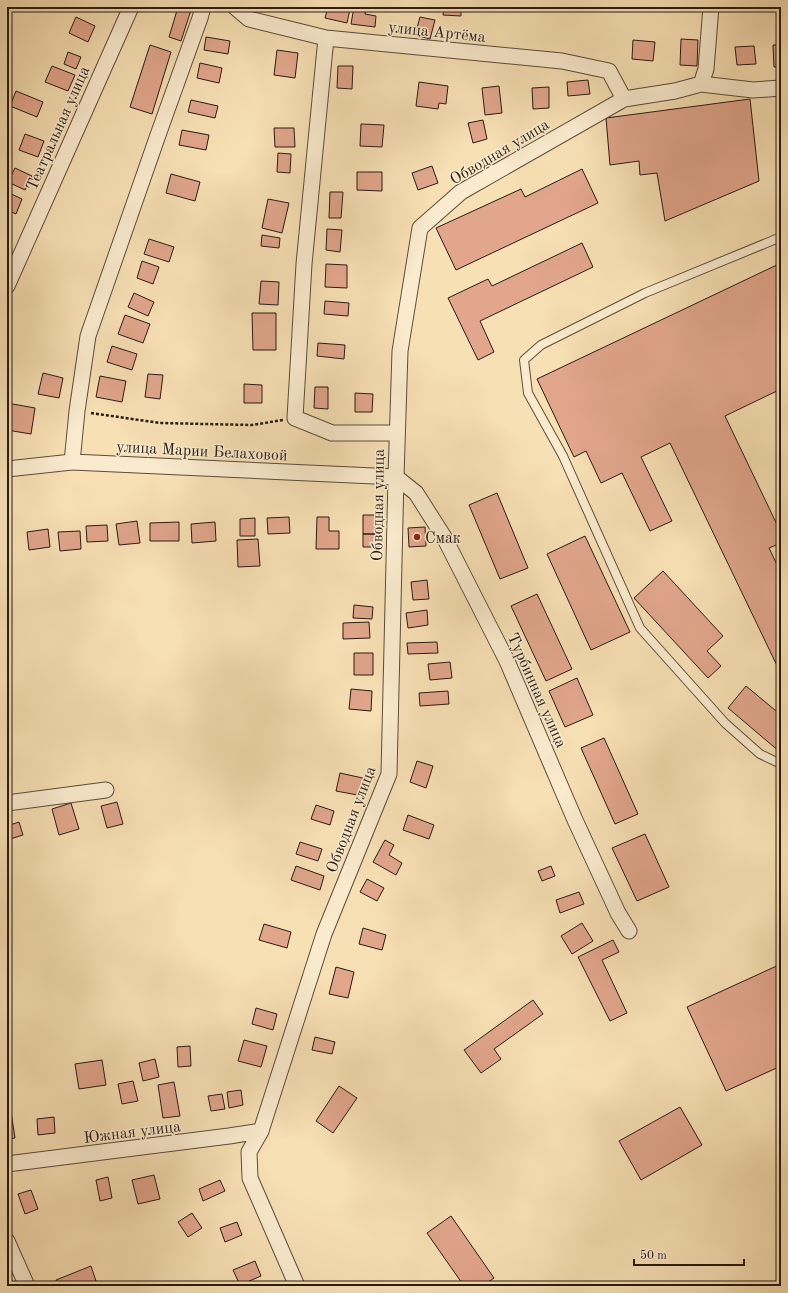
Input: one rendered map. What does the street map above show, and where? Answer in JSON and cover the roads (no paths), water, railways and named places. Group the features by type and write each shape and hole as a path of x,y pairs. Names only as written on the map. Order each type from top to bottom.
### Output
{"street":[{"name":"Театральная улица","path":"7,286 130,7"},
{"path":"72,462 76,411 88,336 203,7"},
{"name":"улица Артёма","path":"235,7 249,19 326,38 562,61 609,71 624,99"},
{"path":"711,7 706,69 701,84 753,90 781,88"},
{"name":"Обводная улица","path":"326,38 304,264 295,418 332,433 397,434"},
{"name":"Обводная улица","path":"297,1286 250,1178 249,1152 261,1131 324,934 389,774 400,351 420,228 462,192 624,99 675,91 701,84"},
{"name":"улица Марии Белаховой","path":"7,469 72,462 396,477"},
{"name":"Турбинная улица","path":"396,477 416,493 444,537 507,661 585,841 618,913 629,931"},
{"path":"7,803 106,790"},
{"name":"Южная улица","path":"7,1164 261,1131"},
{"path":"7,1241 28,1286"}],"lane":[{"path":"781,237 645,293 540,345 524,360 528,393 563,456 640,628 725,723 760,754 781,764"}],"place":[{"name":"Смак","path":"417,537"}]}
